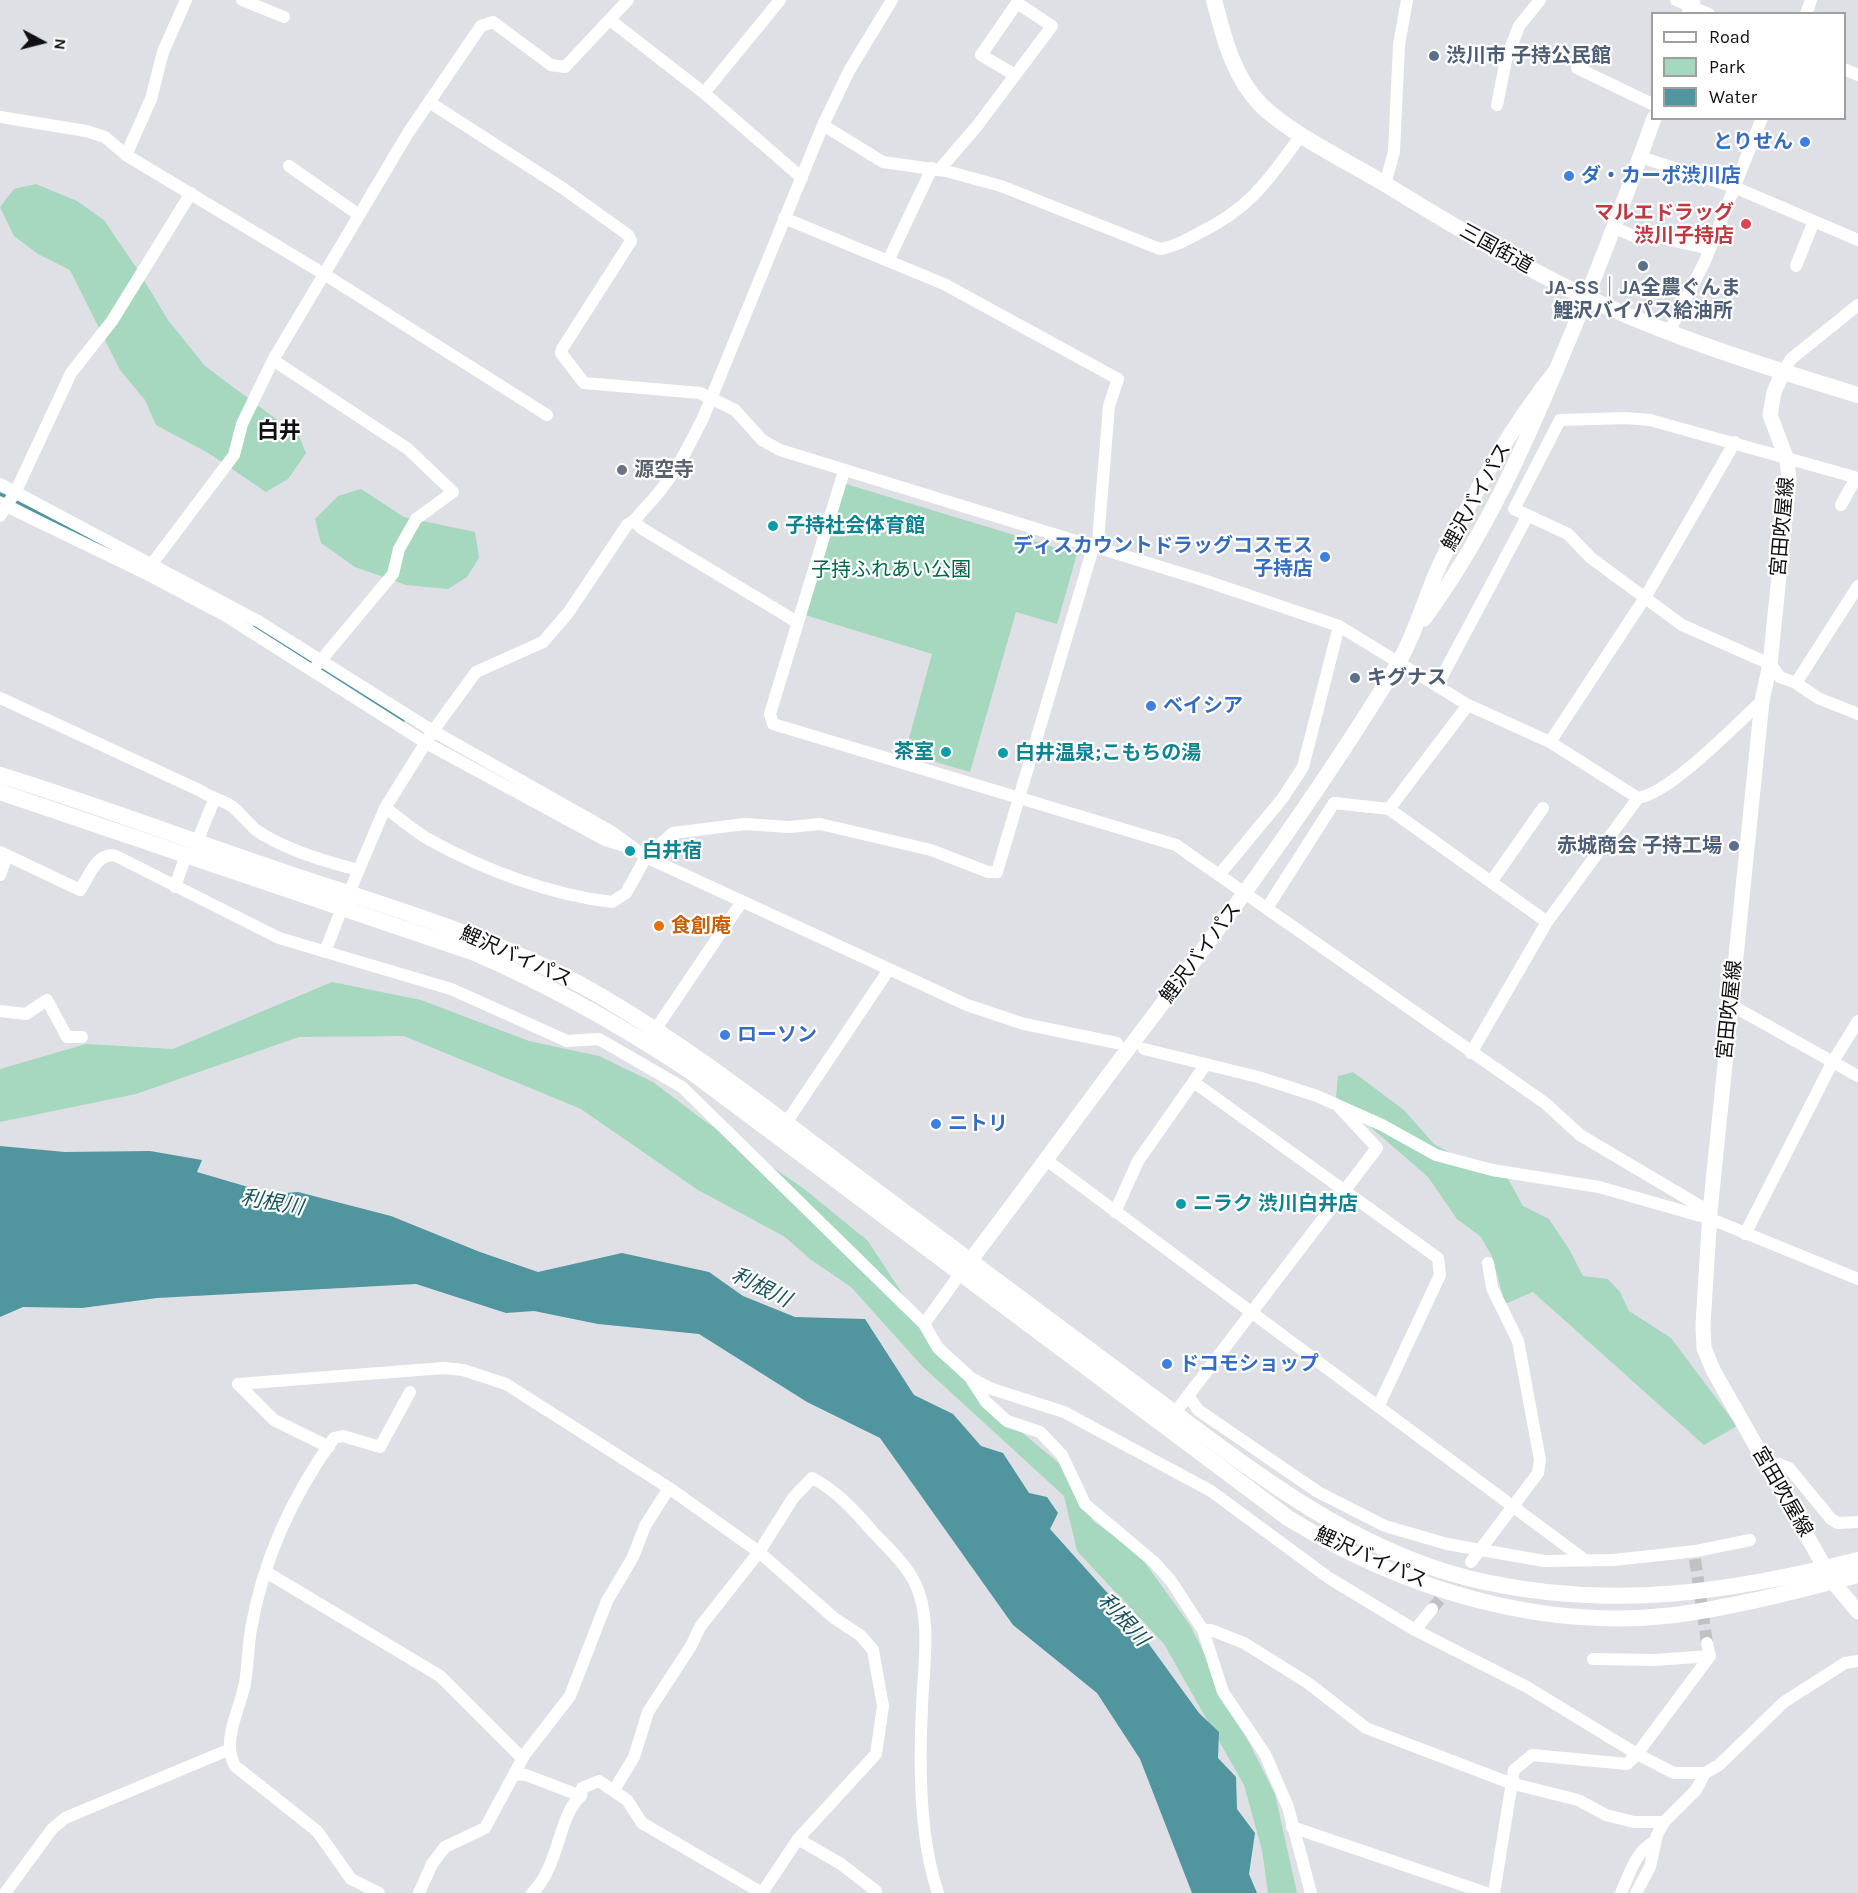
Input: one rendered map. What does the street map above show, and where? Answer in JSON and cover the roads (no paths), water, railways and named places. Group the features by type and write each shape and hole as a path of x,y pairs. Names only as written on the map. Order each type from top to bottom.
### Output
{"highway":[{"name":"三国街道","path":"1214,0 1227,50 1241,77 1262,105 1302,134 1512,260 1587,297 1670,332 1783,372 1858,395"},
{"name":"鯉沢バイパス","path":"0,775 192,849"},
{"name":"鯉沢バイパス","path":"0,792 192,849 345,900 518,972 651,1037 786,1123 965,1268"},
{"name":"鯉沢バイパス","path":"651,1037 693,1073 965,1268 1169,1419 1279,1512 1323,1540 1407,1577 1517,1610 1594,1619 1675,1615 1830,1575 1858,1560"},
{"name":"鯉沢バイパス","path":"1830,1575 1858,1575"}],"main road":[{"name":"鯉沢バイパス","path":"1413,633 1475,544 1540,413 1614,228 1653,120"},
{"name":"鯉沢バイパス","path":"965,1268 1264,869 1334,766 1399,662 1413,633 1442,558 1485,477 1533,400 1557,369"},
{"name":"宮田吹屋線","path":"1783,372 1774,392 1770,415 1787,460 1789,479 1770,664 1762,701 1731,1005 1703,1303 1704,1348 1713,1370 1766,1468 1830,1575 1858,1612"}],"street":[{"path":"126,154 151,99 163,52 186,0"},
{"path":"242,0 284,17"},
{"path":"148,568 234,455 242,424 273,360 429,102 481,26 493,22 551,66 565,67 628,0"},
{"path":"704,93 780,0"},
{"path":"325,952 385,808 429,737 476,672 543,642 568,613 627,525 635,521 661,492 681,464 823,125 849,71 892,0"},
{"path":"1385,184 1394,152 1400,45 1407,0"},
{"path":"1497,105 1506,60 1516,34 1540,0"},
{"path":"1676,0 1691,7"},
{"path":"888,261 935,169 978,126 1052,26 1017,3 981,55 1015,75"},
{"path":"610,20 704,93 802,178"},
{"path":"1577,68 1651,103"},
{"path":"429,102 564,189 627,235 631,241 562,349 561,354 584,383 700,393 735,410 762,440 780,450 1203,580 1339,626 1468,705 1550,742 1638,798"},
{"path":"0,117 86,130 105,137 126,154 324,274 547,415"},
{"path":"1670,332 1710,249 1761,120"},
{"path":"823,125 883,162 935,169 1001,186 1160,249 1171,247 1210,228 1242,209 1268,180 1302,134"},
{"path":"1640,157 1734,187 1858,240"},
{"path":"289,166 359,215"},
{"path":"7,502 71,373 112,321 191,193"},
{"path":"385,808 427,838 460,856 539,886 598,901 612,902 621,899 646,857 673,833 745,824 789,827 820,825 931,850 997,872 1093,548 1098,541 1109,406 1118,378 944,284 784,219"},
{"path":"1796,266 1814,221"},
{"path":"1614,228 1636,237 1657,237 1710,249"},
{"path":"1783,372 1791,359 1858,305"},
{"path":"273,360 408,449 453,492 416,519 399,549 393,574 317,666"},
{"path":"1841,505 1857,478 1787,460 1735,442 1650,420 1626,418 1560,420 1514,509 1568,534 1592,558 1682,625 1770,664 1780,677 1796,683 1818,698 1858,714"},
{"path":"1550,742 1646,596 1735,442"},
{"path":"844,471 770,714 773,724 1176,845 1545,1103 1580,1135 1745,1234 1858,1279"},
{"path":"0,484 7,502 258,621 317,666 429,737 585,816 646,857 888,971 967,1005 1024,1024 1117,1043"},
{"path":"7,502 148,568"},
{"path":"1437,686 1528,515"},
{"path":"635,521 641,528 797,622"},
{"path":"1796,683 1858,586"},
{"path":"1221,875 1282,799 1303,767 1339,626"},
{"path":"0,698 234,808 257,831 284,845 359,870"},
{"path":"1471,1053 1547,922 1638,798 1647,796 1684,771 1762,701"},
{"path":"1389,809 1468,705"},
{"path":"174,886 214,800"},
{"path":"1265,906 1334,803 1389,809 1547,922"},
{"path":"1491,882 1543,808"},
{"path":"0,875 4,853 80,890 101,857 108,854 279,938 451,989 567,1041 599,1039 682,1087 924,1324 938,1348 971,1378 992,1389 1064,1412 1211,1491 1329,1578 1415,1630 1527,1687 1637,1754 1674,1773 1705,1773 1719,1765 1784,1702 1845,1663 1858,1661"},
{"path":"651,1037 741,903"},
{"path":"786,1123 888,971"},
{"path":"0,1011 26,1014 47,1000 67,1037 82,1037"},
{"path":"1731,1005 1858,1076"},
{"path":"1745,1234 1832,1063 1858,1021"},
{"path":"1144,1048 1258,1077 1335,1102 1436,1155 1492,1170 1599,1187 1711,1215"},
{"path":"1115,1212 1138,1161 1195,1083 1206,1064"},
{"path":"1195,1083 1438,1258 1440,1275 1379,1406"},
{"path":"1169,1419 1377,1149 1335,1102"},
{"path":"1045,1160 1585,1560"},
{"path":"1475,1556 1538,1473 1540,1461 1518,1341 1492,1288 1488,1263"},
{"path":"924,1324 965,1268"},
{"path":"328,1446 274,1420 238,1384 299,1381 350,1373 423,1369 471,1372 506,1384 534,1399 669,1488 759,1552 834,1618 860,1635 873,1650 880,1681 882,1706 876,1754 798,1839 762,1893 642,1823 627,1800 599,1781 582,1788 581,1796 571,1804 550,1868 542,1884 532,1893"},
{"path":"971,1378 986,1402 1007,1420 1040,1432 1062,1455 1085,1504 1154,1562 1171,1581 1203,1630 1223,1692 1264,1754 1288,1807 1311,1893"},
{"path":"379,1893 351,1879 317,1831 235,1766 228,1750 244,1684 251,1628 282,1523 328,1446 338,1436 380,1447 410,1392"},
{"path":"1188,1395 1198,1410 1318,1492 1385,1526 1475,1556 1544,1562 1614,1560 1695,1555 1750,1540"},
{"path":"1766,1468 1779,1464 1789,1468 1831,1519 1838,1523 1858,1522"},
{"path":"614,1790 634,1757 648,1712 700,1627 759,1552 793,1498 812,1478 836,1493 914,1582 923,1614 925,1648 921,1778 927,1846 938,1893"},
{"path":"419,1893 432,1864 445,1847 485,1828 522,1758 570,1696 607,1602 633,1557 645,1526 669,1488"},
{"path":"266,1572 440,1676 522,1758"},
{"path":"1415,1630 1432,1609"},
{"path":"1203,1630 1211,1630 1244,1643 1308,1683 1366,1728 1510,1783 1578,1800 1615,1817 1648,1823 1664,1822"},
{"path":"1494,1893 1510,1783 1514,1770 1533,1755 1627,1764 1637,1754 1708,1649 1654,1660 1593,1659"},
{"path":"5,1893 52,1829 65,1818 228,1750"},
{"path":"1636,1893 1650,1867 1655,1841 1664,1822 1696,1790 1705,1773"},
{"path":"515,1774 526,1775 581,1796"},
{"path":"1292,1827 1486,1893"},
{"path":"798,1839 841,1864 876,1893"},
{"path":"1621,1893 1637,1856 1643,1848 1655,1841"}],"water":[{"name":"利根川","path":"0,1146 65,1152 150,1151 202,1160 197,1172 272,1194 298,1192 391,1216 480,1252 538,1272 622,1253 709,1272 743,1296 795,1317 865,1319 914,1395 953,1414 981,1446 1003,1453 1029,1493 1047,1497 1058,1513 1050,1529 1130,1618 1199,1713 1219,1732 1218,1758 1236,1777 1237,1809 1255,1833 1249,1874 1257,1893 1192,1893 1140,1759 1097,1693 1013,1625 880,1438 807,1402 699,1334 598,1324 534,1311 506,1313 416,1284 157,1298 82,1308 23,1307 0,1317"}],"waterway":[{"path":"0,494 7,497"},
{"path":"15,501 116,553"},
{"path":"254,627 315,664"},
{"path":"320,668 403,721"}],"tunnel":[{"path":"1695,1559 1707,1643"},
{"path":"1432,1609 1465,1569"}],"place":[{"name":"渋川市 子持公民館","path":"1434,56"},
{"name":"とりせん","path":"1805,142"},
{"name":"ダ・カーポ渋川店","path":"1569,176"},
{"name":"マルエドラッグ 渋川子持店","path":"1746,224"},
{"name":"JA-SS｜JA全農ぐんま 鯉沢バイパス給油所","path":"1643,266"},
{"name":"源空寺","path":"622,470"},
{"name":"子持社会体育館","path":"773,526"},
{"name":"ディスカウントドラッグコスモス 子持店","path":"1325,557"},
{"name":"キグナス","path":"1355,678"},
{"name":"ベイシア","path":"1151,706"},
{"name":"茶室","path":"946,752"},
{"name":"白井温泉;こもちの湯","path":"1003,753"},
{"name":"赤城商会 子持工場","path":"1734,846"},
{"name":"白井宿","path":"630,851"},
{"name":"食創庵","path":"659,926"},
{"name":"ローソン","path":"725,1035"},
{"name":"ニトリ","path":"936,1124"},
{"name":"ニラク 渋川白井店","path":"1181,1204"},
{"name":"ドコモショップ","path":"1167,1364"}],"district":[{"name":"白井","path":"279,432"}],"park label":[{"name":"子持ふれあい公園","path":"891,570"}]}
